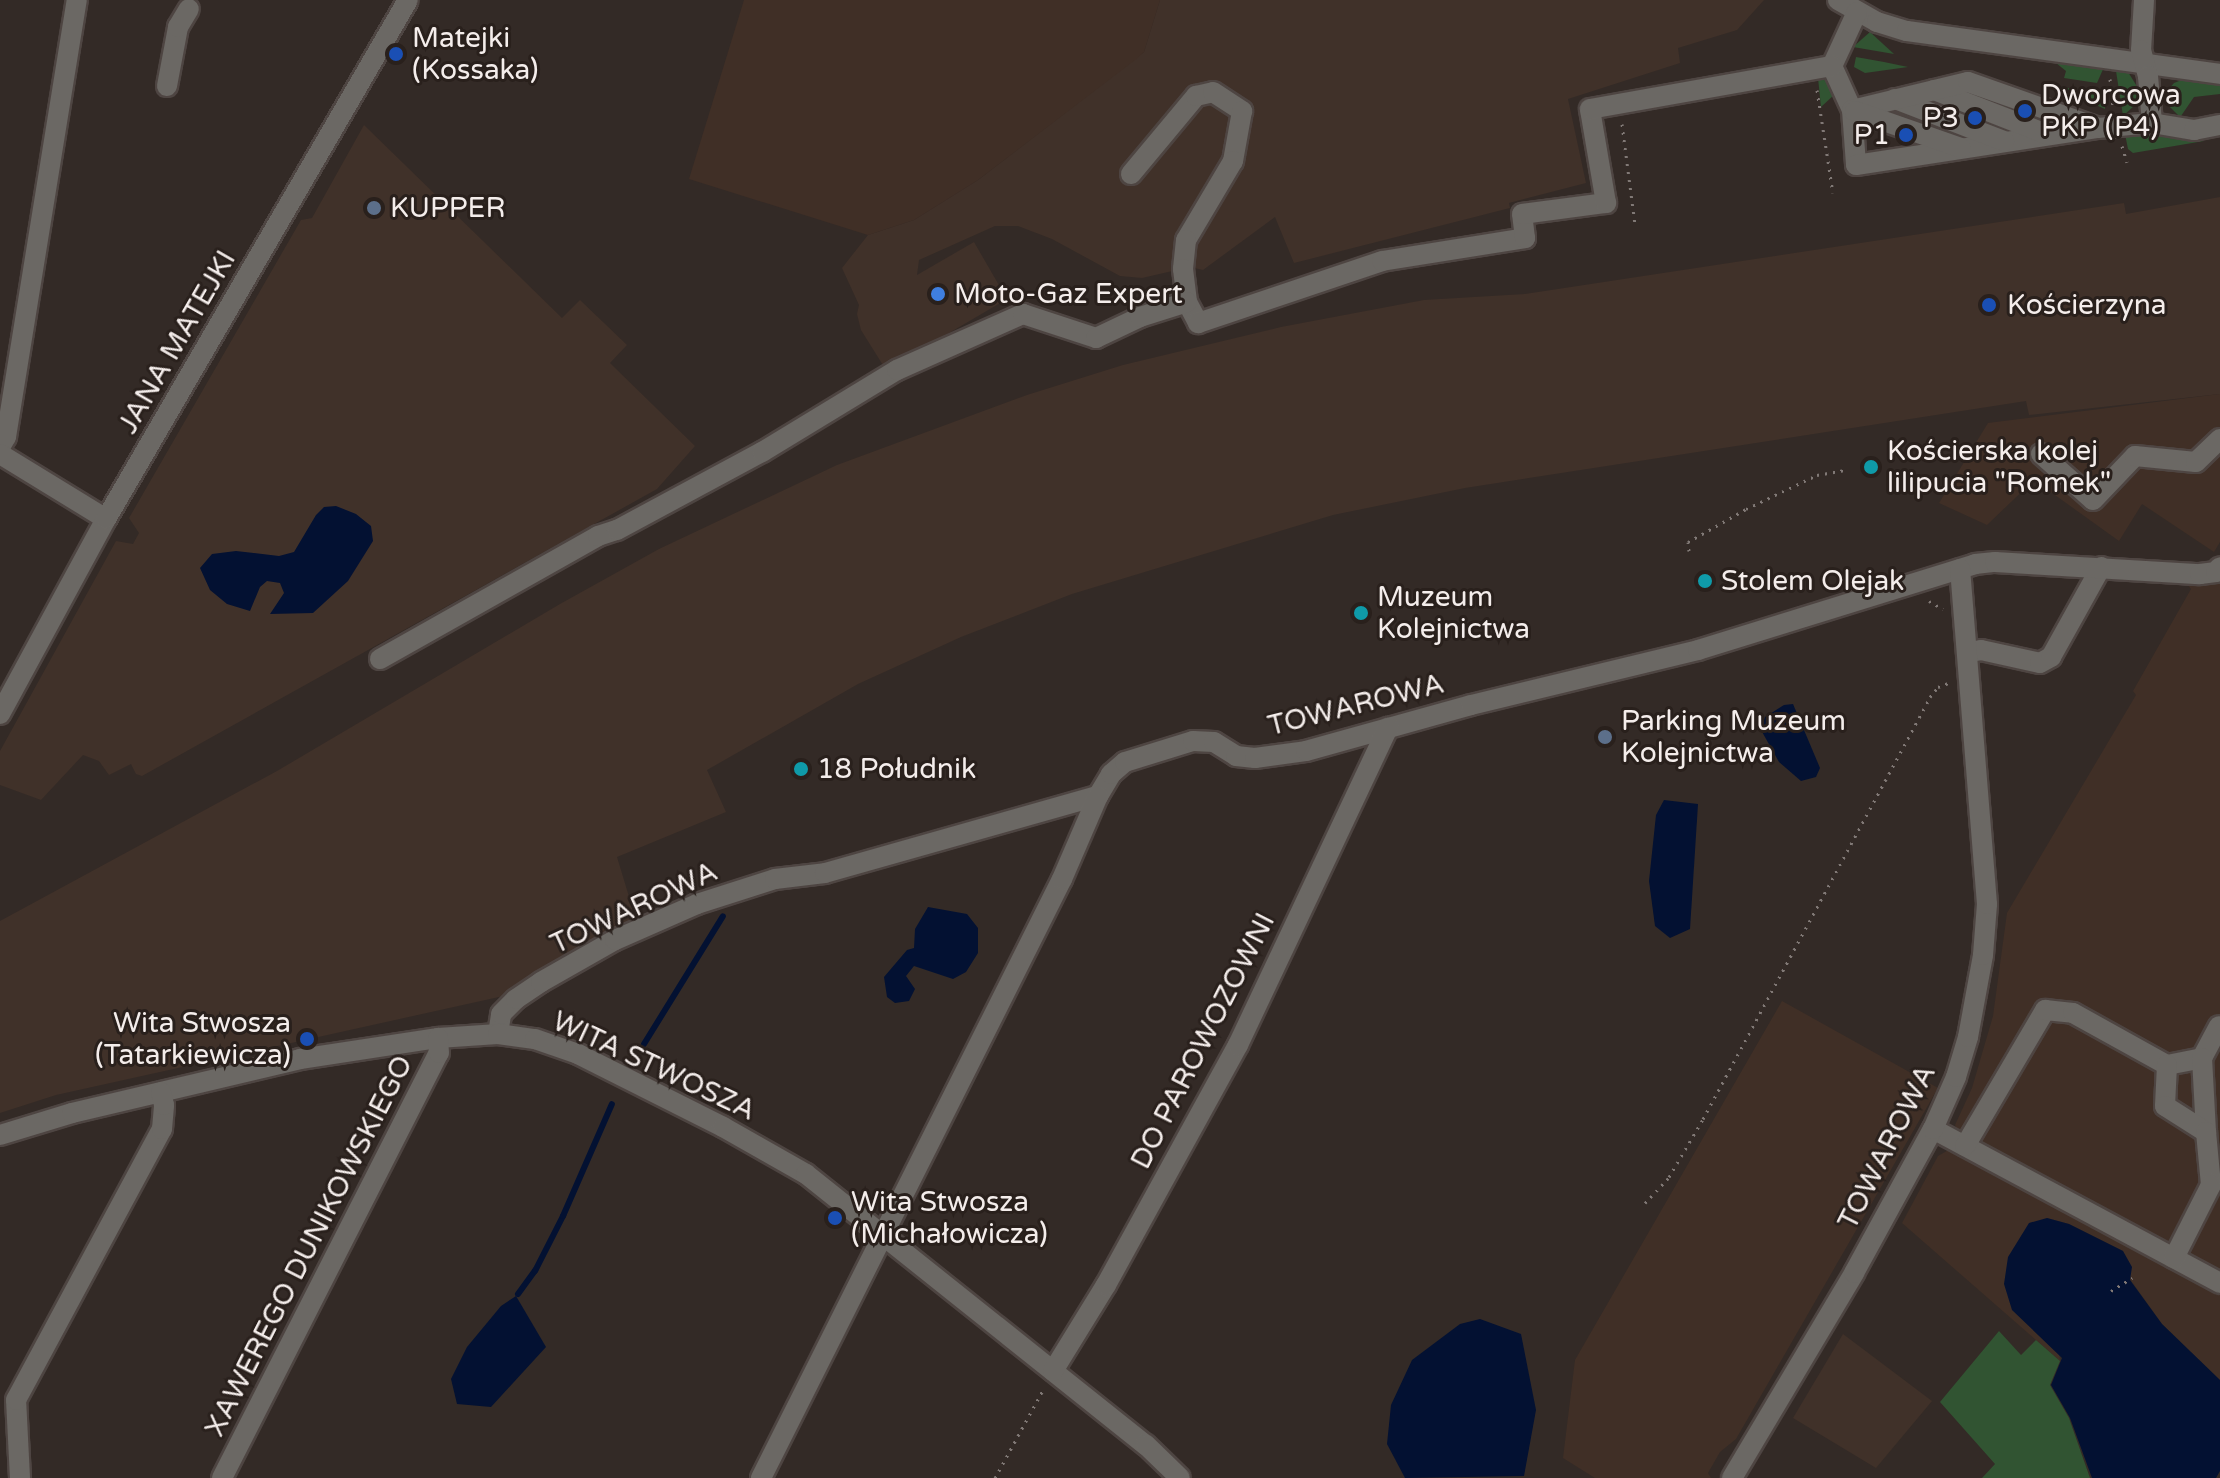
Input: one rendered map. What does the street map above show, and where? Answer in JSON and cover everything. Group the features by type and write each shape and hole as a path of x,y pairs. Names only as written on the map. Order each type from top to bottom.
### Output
{"street":[{"path":"0,447 6,437 77,0"},
{"name":"JANA MATEJKI","path":"0,714 106,519 408,0"},
{"path":"1838,0 1857,12 1907,31 2220,74"},
{"path":"2144,0 2141,50 2152,123"},
{"path":"167,86 178,27 186,3"},
{"path":"1131,174 1196,96 1213,92 1242,111 1233,161 1186,240 1183,269 1187,302 1198,323 1382,261 1525,238 1522,214 1606,203 1590,109 1823,68 1857,12"},
{"path":"1823,68 1852,110 1856,165 2107,123 2152,123 2194,130 2220,125"},
{"path":"1852,110 1968,82 2107,123"},
{"path":"1934,90 2049,135"},
{"path":"1895,99 2007,142"},
{"path":"1852,110 1964,149"},
{"path":"380,659 598,536 617,530 762,452 897,370 1009,320 1023,314 1096,338 1140,317 1187,302"},
{"path":"2041,454 2093,500 2135,456 2196,462 2220,439"},
{"path":"0,454 106,519"},
{"name":"TOWAROWA","path":"498,1034 501,1014 541,982 615,940 697,904 775,879 825,873 1098,796 1111,774 1125,762 1193,741 1214,742 1236,756 1255,758 1306,751 1698,650 1960,569 1995,562 2200,574 2216,572 2220,567"},
{"path":"1969,652 1981,650 2040,663 2051,657 2101,567"},
{"name":"TOWAROWA","path":"1732,1478 1854,1273 1933,1129 1956,1077 1968,1037 1983,955 1985,868 1960,569"},
{"name":"DO PAROWOZOWNI","path":"1053,1371 1106,1285 1238,1045 1388,728"},
{"path":"761,1478 1062,879 1098,796"},
{"path":"1965,1146 2045,1010 2073,1013 2167,1065 2202,1058"},
{"path":"2174,1258 2211,1185 2202,1058 2219,1026"},
{"name":"WITA STWOSZA","path":"0,1135 72,1113 300,1059 438,1038 498,1034 535,1039 578,1054 723,1127 806,1174 1146,1445 1180,1478"},
{"name":"XAWEREGO DUNIKOWSKIEGO","path":"222,1478 439,1053 438,1038"},
{"path":"2167,1065 2165,1106 2206,1132"},
{"path":"20,1478 16,1400 162,1129 164,1105 161,1092"},
{"path":"1933,1129 2220,1283"}],"path":[{"path":"1823,68 1833,193"},
{"path":"2107,123 2111,71"},
{"path":"1619,104 1635,224"},
{"path":"2119,135 2127,162"},
{"path":"1689,551 1688,542 1772,496 1817,475 1844,470"},
{"path":"1645,1203 1669,1177 1703,1119 1930,697 1938,687 1971,679"},
{"path":"2111,1291 2132,1278"},
{"path":"995,1478 1053,1371"}],"shaded area":[{"path":"744,0 1160,0 1144,52 1135,60 978,180 914,220 868,235 689,179"},
{"path":"1160,0 1764,0 1737,30 1678,48 1680,63 1568,99 1586,183 1509,203 1510,208 1294,263 1275,217 1203,270 1190,267 1142,278 1120,276 1052,239 1018,226 995,226 919,260 917,275 974,242 1007,299 886,370 861,330 857,314 859,305 842,268 868,235 914,220 978,180 1144,52"},
{"path":"364,125 562,318 580,300 627,345 610,363 695,446 657,489 142,776 136,774 131,764 109,775 99,761 83,755 41,800 0,785 0,751 116,541 133,544 139,533 129,518 301,220 312,218"},
{"path":"2220,197 2220,394 2029,415 2026,401 1465,488 1333,515 1072,594 961,637 858,684 707,770 726,812 617,857 637,923 508,995 56,1095 0,1113 0,921 277,771 659,549 837,465 1027,395 1123,365 1281,327 1424,300 1525,294 2124,203 2126,214"},
{"path":"2220,394 2220,542 2214,552 2142,504 2119,541 2034,480 1987,525 1939,503 1988,423"},
{"path":"2220,580 2220,1380 2162,1324 2130,1279 2123,1251 2069,1224 2047,1218 2060,1361 1902,1223 1938,1156 1952,1148 1959,1134 1955,1125 1972,1088 1993,1016 2007,913 2136,695 2133,691 2191,589 2187,584"},
{"path":"1782,1001 1938,1088 1736,1439 1720,1452 1708,1473 1711,1478 1595,1478 1563,1458 1575,1360"},
{"path":"1843,1334 1932,1401 1876,1468 1793,1418"}],"green space":[{"path":"1870,32 1894,54 1853,47"},
{"path":"1856,57 1908,67 1865,73 1854,67"},
{"path":"2056,63 2104,67 2097,83 2064,78 2066,71"},
{"path":"2116,71 2128,72 2138,88 2135,105 2123,116"},
{"path":"1818,78 1831,82 1835,94 1821,107"},
{"path":"2184,79 2220,84 2220,94 2194,97 2181,116 2178,115 2167,104 2167,91 2174,83"},
{"path":"2068,88 2105,97 2105,109 2059,89"},
{"path":"2147,133 2204,141 2133,153 2128,149 2125,134"},
{"path":"1999,1331 2021,1355 2036,1340 2060,1361 2050,1385 2069,1418 2090,1478 1982,1478 1995,1464 1940,1402"}],"water":[{"path":"336,506 356,514 371,526 373,541 348,581 313,613 270,614 284,593 280,583 267,581 260,587 250,611 227,604 210,590 200,568 212,554 236,551 279,556 294,552 316,515 324,507"},
{"path":"1793,704 1820,768 1816,777 1801,781 1779,762 1761,730 1765,717 1784,705"},
{"path":"1664,800 1698,804 1690,929 1670,938 1655,926 1649,881 1656,815"},
{"path":"928,907 967,914 978,928 978,953 966,972 953,979 914,966 906,976 915,989 909,1001 895,1003 887,997 884,977 907,950 914,948 915,929"},
{"path":"2047,1218 2069,1224 2123,1251 2132,1267 2130,1280 2162,1324 2220,1380 2220,1471 2216,1478 2092,1478 2070,1418 2051,1385 2062,1358 2012,1310 2004,1284 2008,1257 2029,1223"},
{"path":"516,1296 546,1347 491,1407 457,1404 451,1379 467,1347 501,1306"},
{"path":"1480,1319 1521,1334 1536,1410 1524,1476 1405,1478 1387,1444 1391,1405 1412,1360 1460,1324"}],"waterway":[{"path":"644,1044 723,916"},
{"path":"518,1294 535,1271 563,1216 612,1104"}],"place":[{"name":"Matejki (Kossaka)","path":"396,54"},
{"name":"Dworcowa PKP (P4)","path":"2025,111"},
{"name":"P3","path":"1975,118"},
{"name":"P1","path":"1906,135"},
{"name":"KUPPER","path":"374,208"},
{"name":"Moto-Gaz Expert","path":"938,294"},
{"name":"Kościerzyna","path":"1989,305"},
{"name":"Kościerska kolej lilipucia \"Romek\"","path":"1871,467"},
{"name":"Stolem Olejak","path":"1705,581"},
{"name":"Muzeum Kolejnictwa","path":"1361,613"},
{"name":"Parking Muzeum Kolejnictwa","path":"1605,737"},
{"name":"18 Południk","path":"801,769"},
{"name":"Wita Stwosza (Tatarkiewicza)","path":"307,1039"},
{"name":"Wita Stwosza (Michałowicza)","path":"835,1218"}]}
